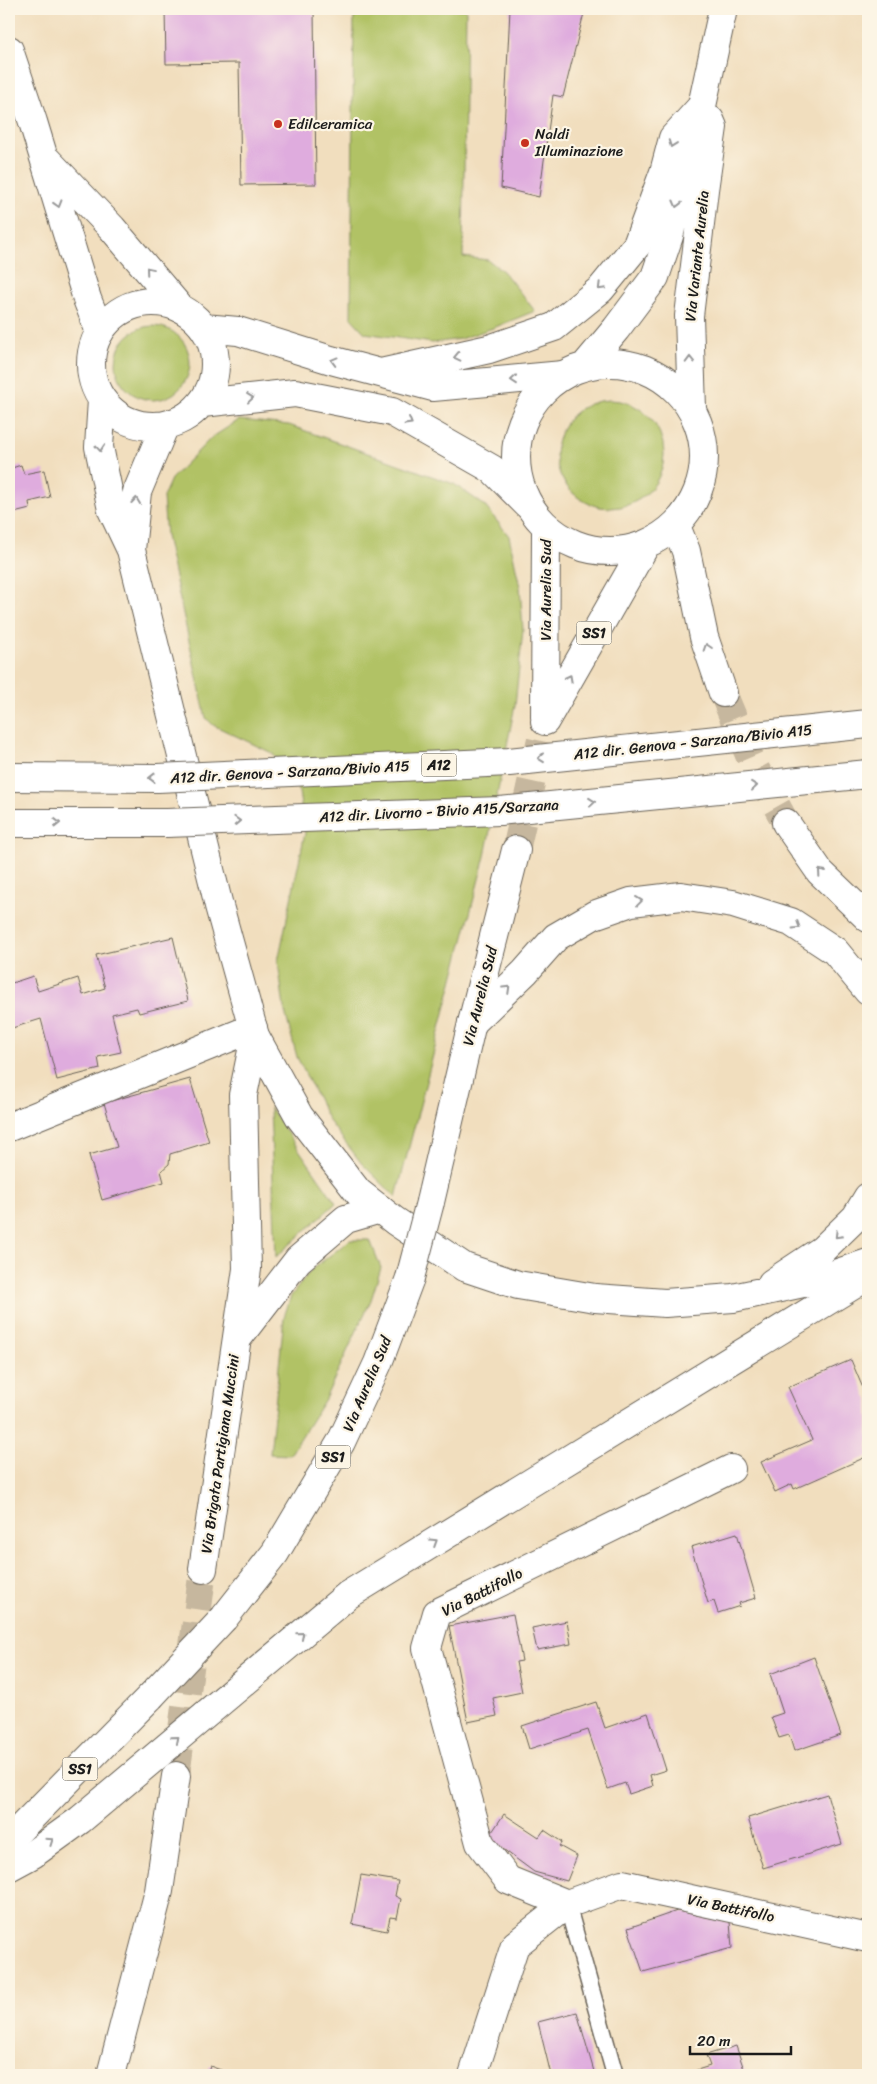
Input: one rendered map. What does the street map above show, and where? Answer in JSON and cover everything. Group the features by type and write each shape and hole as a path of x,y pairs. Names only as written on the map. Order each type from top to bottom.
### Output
{"main road":[{"name":"Via Variante Aurelia","path":"527,504 517,475 516,444 525,415 539,393 574,370 616,329 655,277 669,236 702,106 723,9"},
{"path":"9,50 87,299 100,332"},
{"name":"Via Variante Aurelia","path":"692,409 689,316 704,190 714,127 702,106"},
{"path":"381,373 489,349 554,327 601,288 637,244 664,172 673,138 702,106"},
{"path":"44,157 112,228 180,308"},
{"path":"144,302 162,302 180,308 193,316 204,328 213,346 216,366 212,385 202,403 191,413 179,421 165,425 147,426 130,422 114,413 102,400 94,384 91,366 93,349 100,332 111,318 126,308 144,302"},
{"path":"202,403 295,394 392,412 492,469 527,504 546,528 570,544 598,552 626,550 645,546 661,537 676,526 692,506 701,482 704,457 702,432 692,409 672,385 646,369 616,362 574,370 433,387 331,360 238,331 204,328"},
{"path":"102,400 99,447 112,510 131,550 219,906 254,1032 299,1116 358,1192 464,1267 518,1285 595,1298 665,1304 733,1298 817,1280 868,1263"},
{"path":"131,550 138,492 165,425"},
{"path":"676,526 686,551 704,638 723,693"},
{"name":"Via Aurelia Sud","path":"546,528 545,720 645,546"},
{"name":"A12 dir. Genova - Sarzana/Bivio A15","path":"9,777 158,778 509,762 868,724"},
{"name":"A12 dir. Livorno - Bivio A15/Sarzana","path":"9,823 167,823 500,811 868,774"},
{"path":"786,822 820,872 868,918"},
{"name":"Via Aurelia Sud","path":"9,1840 150,1697 224,1618 275,1553 342,1442 378,1363 410,1278 516,850"},
{"path":"472,1023 525,972 556,937 594,915 631,902 681,896 732,904 791,922 835,951 868,991"},
{"path":"9,1127 254,1032"},
{"name":"Via Brigata Partigiana Muccini","path":"203,1569 247,1269 243,1095 254,1032"},
{"path":"761,1291 822,1250 856,1217 868,1197"},
{"name":"Via Brigata Partigiana Muccini","path":"236,1340 298,1260 346,1220 380,1209"},
{"path":"9,1867 32,1854 80,1820 348,1595 868,1276"},
{"name":"Via Battifollo","path":"567,1904 508,1880 480,1843 427,1648 438,1613 731,1469"},
{"path":"111,2075 158,1891 176,1776"},
{"name":"Via Battifollo","path":"473,2075 515,1945 567,1904 622,1884 868,1938"}],"lane":[{"path":"567,1904 615,2075"}],"green space":[{"path":"354,9 466,9 463,257 488,260 503,271 535,311 460,339 433,343 365,333 351,318"},
{"path":"153,326 167,329 179,337 187,349 190,363 187,377 179,389 167,397 153,400 139,397 127,389 119,377 116,363 119,349 127,337 139,329"},
{"path":"610,400 631,404 648,416 660,433 664,454 660,475 648,492 631,504 610,508 589,504 572,492 560,475 556,454 560,433 572,416 589,404"},
{"path":"239,420 289,425 454,484 484,505 509,536 520,587 523,630 515,705 485,856 396,1197 362,1164 329,1121 297,1057 284,1008 278,961 305,833 298,785 272,753 213,725 206,718 166,536 163,497 171,479 211,438"},
{"path":"270,1108 336,1203 276,1257"},
{"path":"350,1240 370,1240 381,1268 371,1300 325,1399 290,1455 270,1454 284,1317 291,1296 311,1270"}],"building":[{"name":"Edilceramica","path":"165,9 314,9 316,184 241,185 239,63 166,64"},
{"name":"Naldi Illuminazione","path":"510,9 585,9 563,97 553,95 539,197 501,188"},
{"path":"21,465 24,474 44,470 50,497 29,502 30,509 14,513 12,510 9,511 9,469"},
{"path":"173,937 188,1001 139,1013 137,1008 112,1014 121,1052 98,1057 100,1069 57,1080 41,1019 9,1029 9,984 33,976 38,991 78,978 83,995 105,988 96,955"},
{"path":"190,1079 209,1142 170,1154 169,1164 161,1171 164,1182 102,1200 89,1155 117,1147 104,1103"},
{"path":"851,1360 868,1400 868,1456 794,1489 792,1484 775,1492 761,1462 812,1440 788,1387"},
{"path":"737,1533 756,1598 739,1603 740,1606 718,1613 714,1601 708,1603 691,1547"},
{"path":"513,1614 522,1661 516,1662 522,1692 493,1698 497,1716 468,1722 449,1626"},
{"path":"567,1621 571,1644 537,1650 532,1628"},
{"path":"814,1657 841,1735 794,1751 789,1735 779,1738 771,1717 783,1713 770,1674"},
{"path":"596,1702 605,1728 648,1713 666,1770 650,1775 653,1786 629,1794 625,1783 608,1789 588,1730 529,1749 522,1726"},
{"path":"827,1794 842,1844 763,1868 748,1818"},
{"path":"504,1814 539,1837 544,1830 562,1842 559,1846 577,1856 567,1881 534,1872 488,1838"},
{"path":"361,1875 398,1881 395,1896 401,1899 397,1918 390,1917 387,1931 352,1924"},
{"path":"677,1911 730,1922 732,1948 643,1972 628,1928"},
{"path":"577,2012 595,2075 551,2075 538,2022"},
{"path":"736,2046 746,2075 681,2075 710,2066 706,2055"},
{"path":"210,2066 234,2075 207,2075"}],"tunnel":[{"path":"723,693 752,762 786,823"},
{"path":"516,850 545,721"},
{"path":"176,1776 203,1569"}],"place":[{"name":"Edilceramica","path":"278,124"},
{"name":"Naldi Illuminazione","path":"525,143"}]}
